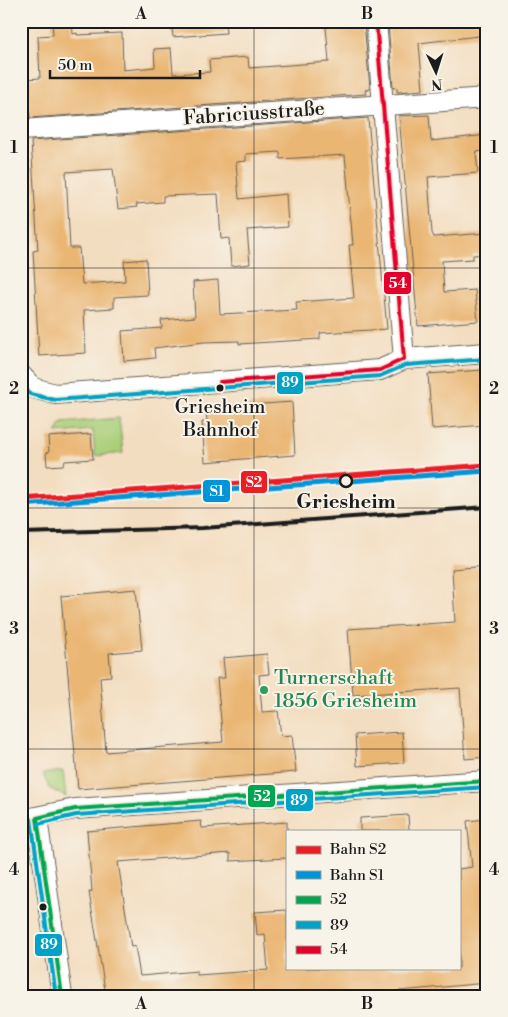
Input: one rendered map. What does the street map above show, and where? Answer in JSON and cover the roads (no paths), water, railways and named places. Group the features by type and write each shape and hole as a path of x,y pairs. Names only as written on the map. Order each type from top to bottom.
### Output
{"street":[{"path":"376,21 404,359"},
{"name":"Fabriciusstraße","path":"21,130 487,98"},
{"path":"21,375 33,388 56,394 380,370 404,359 487,353"},
{"path":"62,996 29,819 75,809 487,781"}],"railway":[{"path":"21,533 203,528 487,507"}],"rail line":[{"name":"S2","path":"21,499 487,465"},
{"name":"S1","path":"21,505 487,471"}],"place":[{"name":"Griesheim Bahnhof","path":"220,388"},
{"name":"Griesheim","path":"346,481"},
{"name":"Turnerschaft 1856 Griesheim","path":"264,690"}]}
